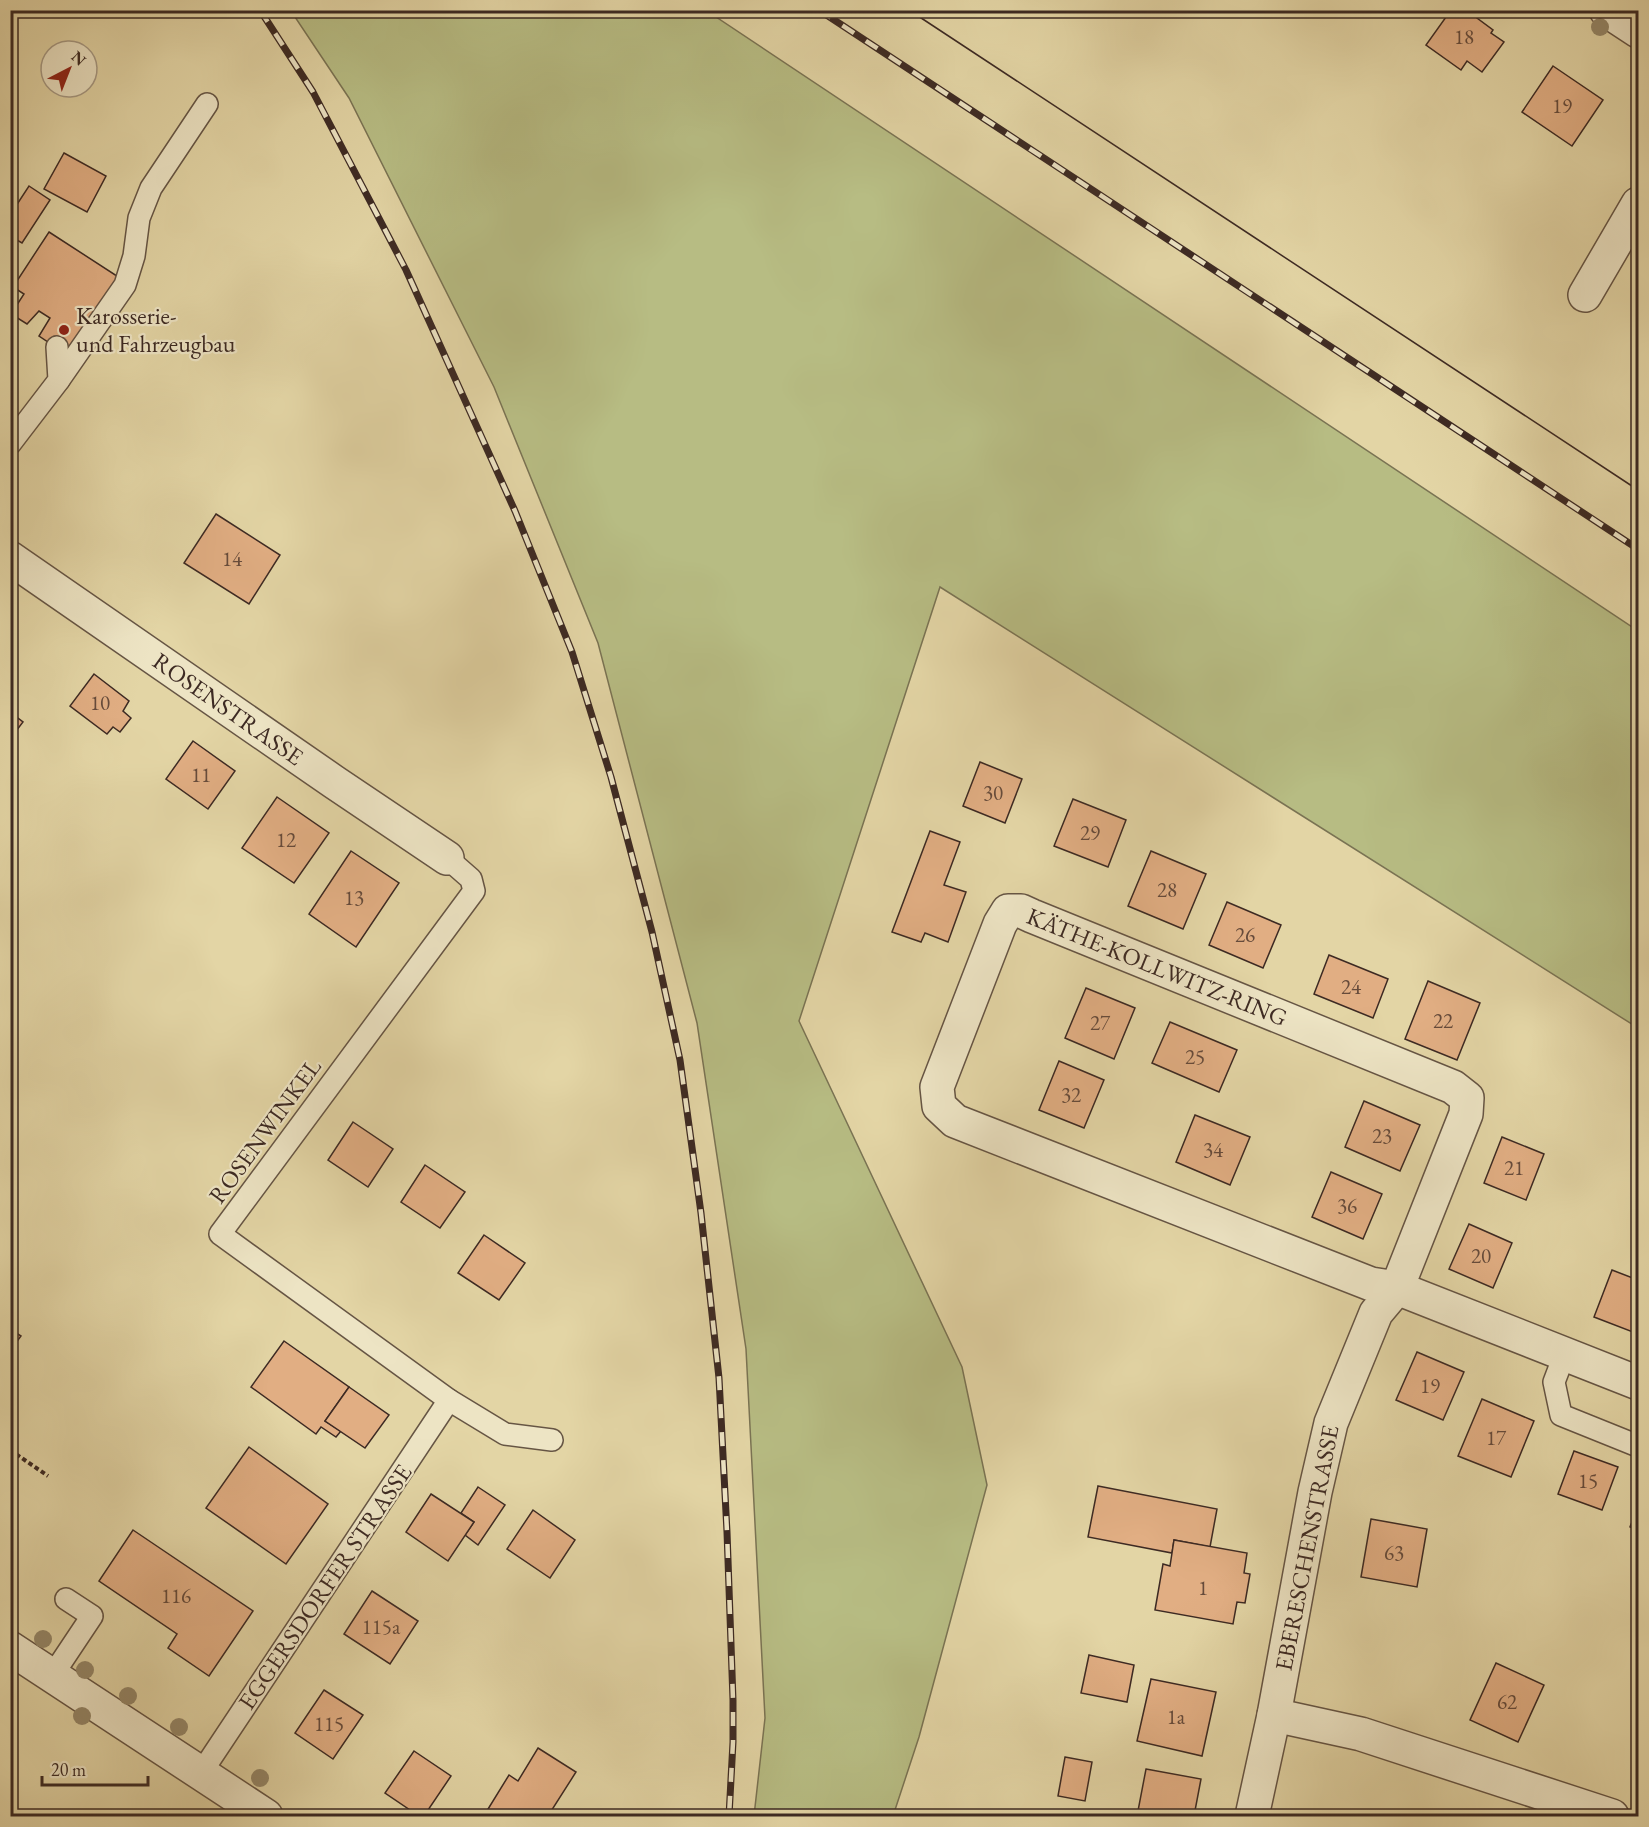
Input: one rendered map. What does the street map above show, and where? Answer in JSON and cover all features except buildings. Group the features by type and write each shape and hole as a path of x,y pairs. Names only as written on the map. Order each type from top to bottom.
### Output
{"street":[{"path":"1606,10 1638,31"},
{"path":"1585,295 1638,204"},
{"name":"ROSENSTRASSE","path":"10,558 314,769 447,858"},
{"name":"KÄTHE-KOLLWITZ-RING","path":"1397,1288 1466,1114 1467,1098 1453,1087 1021,911 1008,911 1000,924 937,1087 939,1106 955,1121 1371,1284 1397,1288 1638,1383"},
{"name":"EBERESCHENSTRASSE","path":"1252,1816 1274,1715 1315,1492 1331,1423 1376,1313 1397,1288"},
{"path":"10,1648 266,1816"},
{"path":"1274,1715 1361,1734 1612,1816"}],"lane":[{"path":"10,444 59,380 125,285 134,256 139,218 151,188 207,104"},
{"path":"57,348 59,380"},
{"name":"ROSENWINKEL","path":"447,858 471,879 474,891 220,1234 449,1400 505,1434 552,1440"},
{"path":"1565,1353 1554,1382 1561,1415 1638,1446"},
{"name":"EGGERSDORFER STRASSE","path":"201,1773 449,1400"},
{"path":"52,1676 92,1616 66,1599"}],"path":[{"path":"10,1450 48,1476"}],"green space":[{"path":"291,11 707,11 1638,631 1638,1028 940,587 799,1021 962,1367 987,1485 919,1737 893,1816 754,1816 765,1718 746,1349 697,1023 598,643 494,387 349,98"}],"tram line":[{"path":"909,10 1638,490"}],"railway":[{"path":"260,10 313,92 406,270 515,511 572,652 611,777 652,932 680,1060 701,1213 719,1378 733,1700 729,1816"},
{"path":"819,10 1638,549"}],"place":[{"name":"Karosserie- und Fahrzeugbau","path":"64,330"}]}
